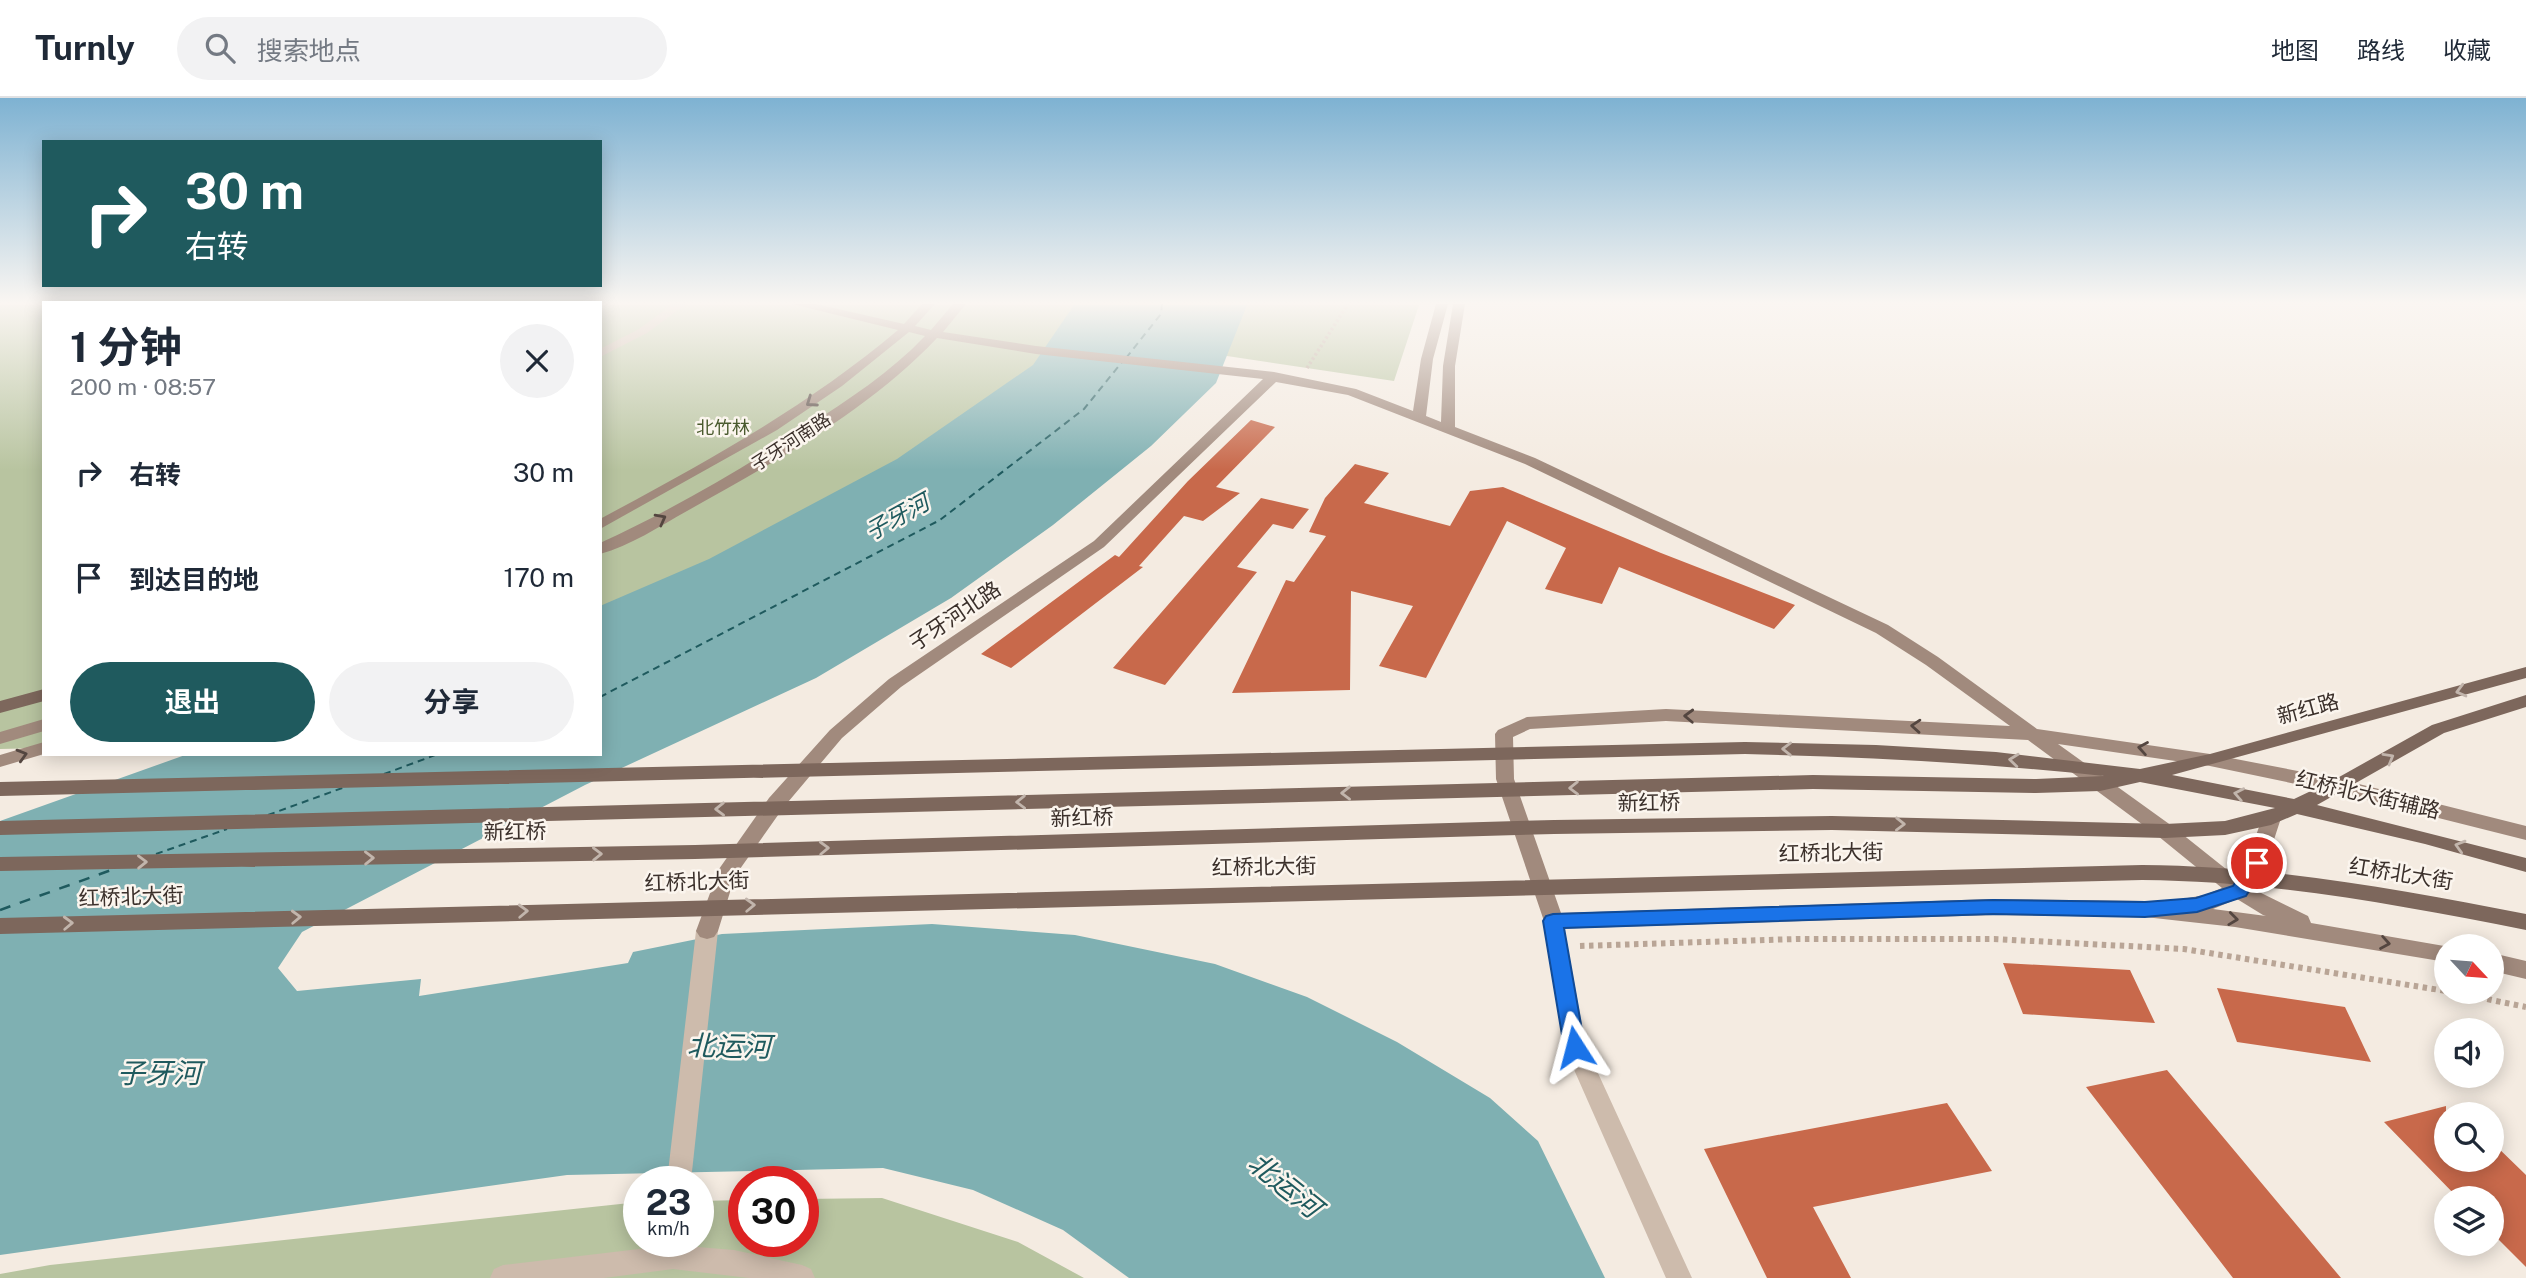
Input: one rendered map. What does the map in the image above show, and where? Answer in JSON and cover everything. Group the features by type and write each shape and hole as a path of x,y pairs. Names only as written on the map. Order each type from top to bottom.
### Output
{"main road":[{"name":"新红路","path":"2100,784 2210,760 2526,672"},
{"path":"0,707 42,696"},
{"path":"2165,831 2225,828 2271,818 2339,786 2438,730 2526,701"},
{"name":"红桥北大街","path":"0,789 1414,754 1745,748 1876,751 1996,758 2122,772 2286,804 2426,836 2526,865"},
{"name":"新红桥","path":"0,828 1814,782 2036,786 2100,784"},
{"name":"新红桥","path":"0,864 695,852 1540,828 1832,823 2165,831"},
{"name":"红桥北大街","path":"0,926 2097,873 2189,874 2284,882 2409,898 2526,922"}],"street":[{"name":"子牙河南路","path":"602,523 749,443 819,397 868,359"},
{"name":"子牙河南路","path":"602,548 720,489 834,415 880,382 906,359"},
{"path":"1122,359 1274,376 1360,395 1531,461 1882,629 1932,661 2165,831 2239,891 2270,909 2323,932"},
{"path":"1419,418 1427,359"},
{"path":"1448,430 1451,359"},
{"name":"子牙河北路","path":"682,1166 707,931 726,874 776,803 836,734 895,683 1099,544 1274,376"},
{"name":"红桥北大街辅路","path":"1553,921 1505,779 1504,734 1527,723 1666,715 2032,734 2126,745 2339,786 2526,834"},
{"path":"0,738 42,726"},
{"path":"0,761 42,749"},
{"path":"1679,1278 1575,1047 1553,921 1993,907 2145,909 2197,905 2239,891 2257,863 2271,818"},
{"path":"2145,909 2323,932 2434,952"},
{"path":"2504,965 2526,970"},
{"path":"503,1278 626,1257"},
{"path":"711,1257 802,1278"}],"path":[{"path":"1299,380 1312,359"},
{"path":"1559,947 1797,939 1994,939 2183,949 2434,989"},
{"path":"2504,1003 2526,1007"}],"green space":[{"path":"0,359 42,359 42,748 0,749"},
{"name":"北竹林","path":"602,359 1048,359 1039,372 873,489 602,625"},
{"path":"1248,359 1401,359 1394,381"},
{"path":"882,1198 1018,1242 1084,1278 0,1278 0,1274 50,1265 623,1204 623,1257 714,1257 714,1201 728,1200 728,1257 819,1257 819,1199"}],"water":[{"name":"子牙河","path":"1037,359 1226,359 1216,383 1151,446 1053,525 951,598 816,678 585,785 302,932 278,968 297,991 421,979 419,996 628,963 633,952 722,934 932,924 1075,935 1215,964 1307,997 1397,1042 1490,1098 1538,1141 1605,1278 1129,1278 1063,1230 973,1190 883,1168 819,1169 819,1166 728,1166 728,1171 714,1172 714,1166 623,1166 623,1174 567,1175 0,1255 0,821 182,756 602,756 602,605 709,559 897,459 1033,365"}],"building":[{"path":"1251,420 1275,427 1216,487 1240,493 1203,521 1184,516 1139,566 1143,567 1011,668 981,654 1115,555 1119,557 1188,481"},
{"path":"1355,464 1389,473 1364,503 1450,526 1470,491 1503,487 1795,605 1774,629 1619,567 1602,604 1545,589 1566,548 1507,521 1426,678 1379,666 1413,606 1351,591 1350,690 1232,693 1286,580 1294,582 1326,536 1309,532 1325,498"},
{"path":"1261,498 1309,509 1293,529 1273,524 1237,567 1257,572 1165,685 1113,668"},
{"path":"2003,963 2130,970 2155,1023 2023,1014"},
{"path":"2217,988 2345,1007 2371,1062 2237,1042"},
{"path":"2167,1070 2341,1278 2233,1278 2086,1087"},
{"path":"1947,1103 1992,1171 1813,1207 1851,1278 1767,1278 1704,1149"},
{"path":"2434,1109 2434,1172 2504,1172 2504,1154 2526,1175 2526,1267 2504,1245 2504,1186 2446,1186 2384,1122"}],"ferry route":[{"path":"602,696 940,520 1084,409 1122,362"},
{"path":"384,774 433,756"},
{"path":"268,815 345,787"},
{"path":"156,854 227,829"},
{"path":"0,910 114,869"}],"route":[{"path":"1575,1047 1553,921 1993,907 2145,909 2197,905 2239,891 2257,863"}],"water label":[{"name":"北运河","path":"729,1046"},
{"name":"北运河","path":"1285,1185"}]}
